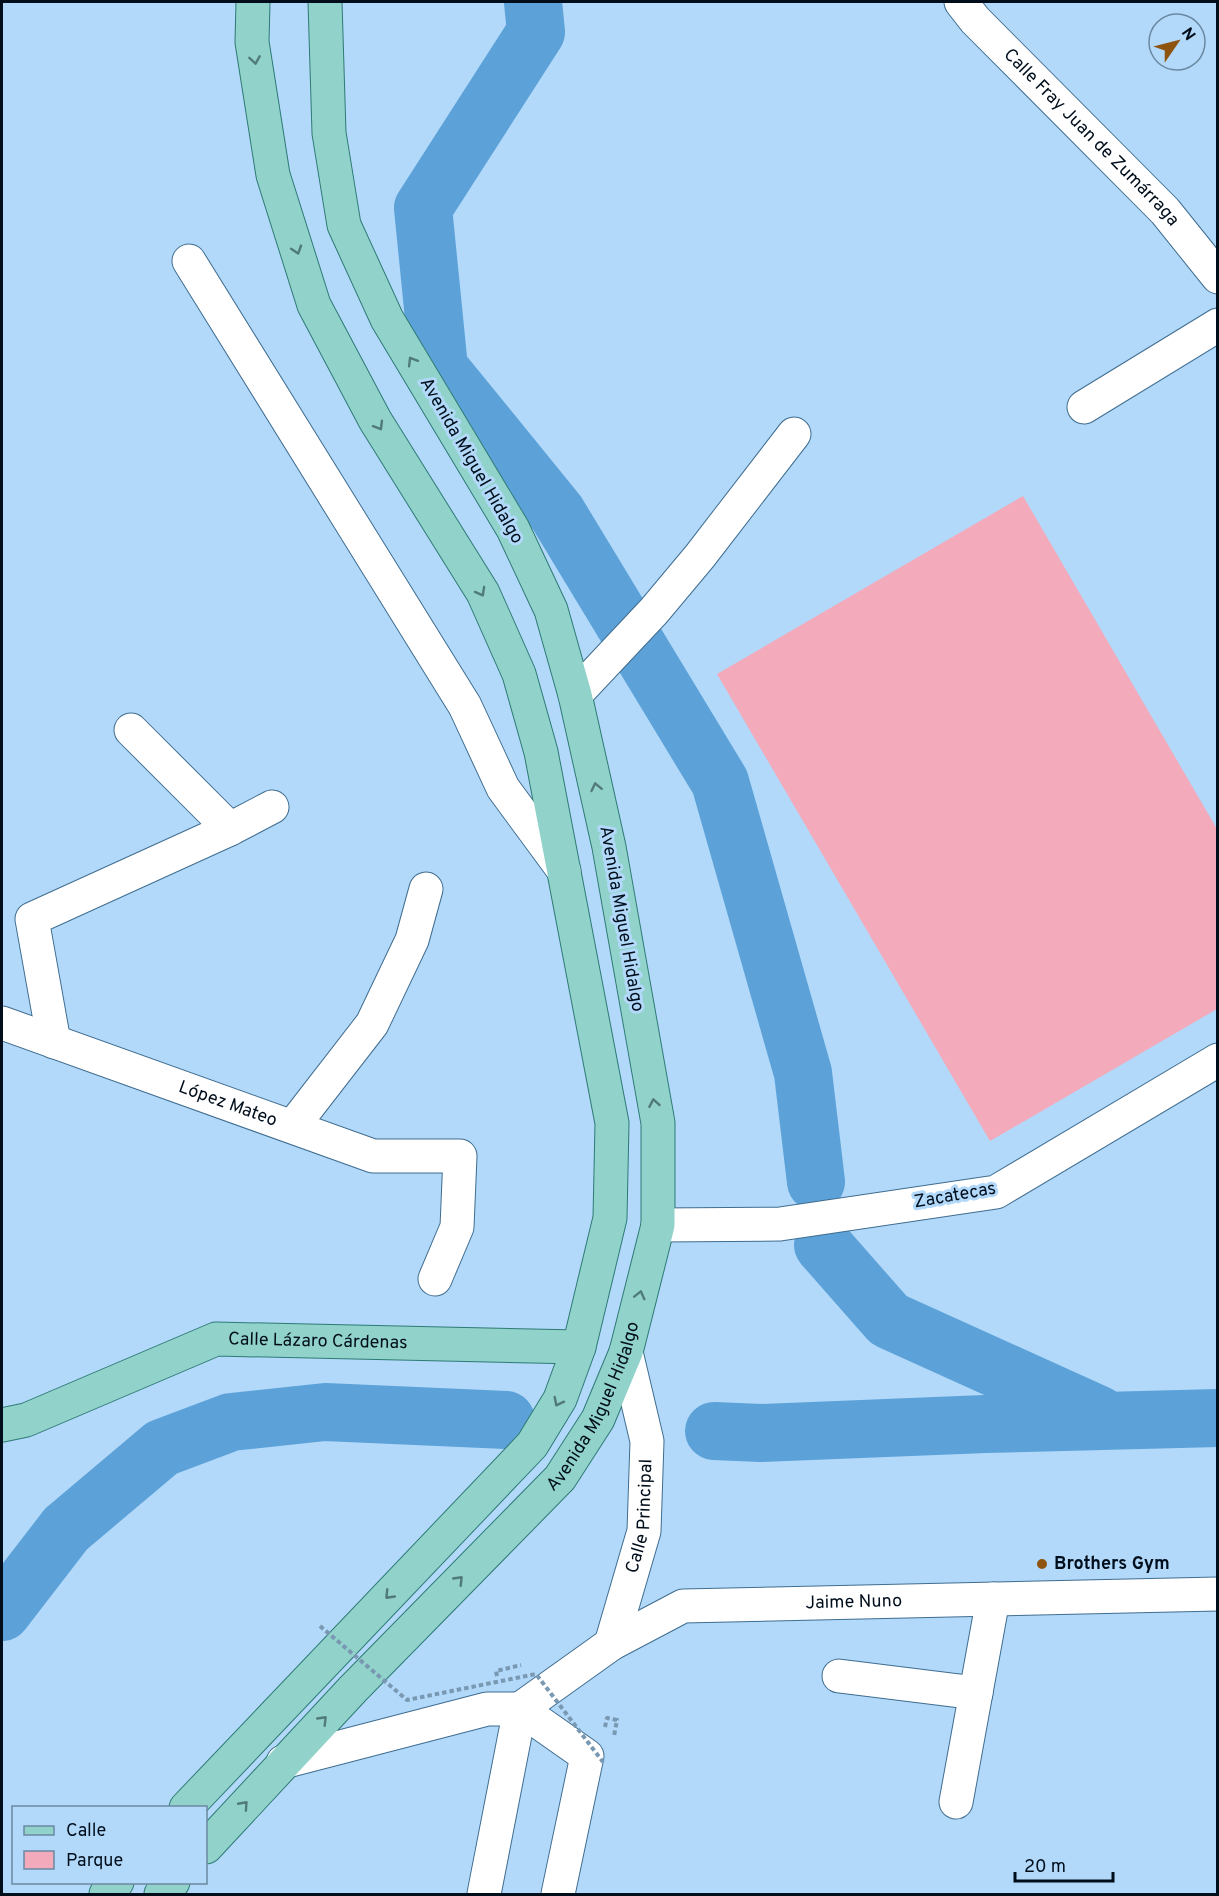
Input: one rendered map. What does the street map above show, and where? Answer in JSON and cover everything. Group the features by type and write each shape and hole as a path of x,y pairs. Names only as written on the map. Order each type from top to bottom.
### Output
{"main road":[{"name":"Avenida Miguel Hidalgo","path":"188,1806 532,1445 560,1399 579,1347 610,1218 612,1123 541,752 519,674 483,593 375,420 314,305 273,175 252,42 253,2"},
{"name":"Avenida Miguel Hidalgo","path":"207,1846 283,1762 560,1478 598,1419 626,1352 658,1225 658,1123 609,847 575,695 551,610 513,529 387,319 345,225 329,133 325,2"},
{"name":"Calle Lázaro Cárdenas","path":"2,1425 26,1420 216,1339 579,1347"}],"street":[{"name":"Calle Fray Juan de Zumárraga","path":"961,2 975,20 1165,211 1218,277"},
{"path":"189,261 465,706 503,788 564,871"},
{"path":"1084,407 1218,325"},
{"path":"575,695 654,611 700,556 794,434"},
{"path":"131,730 230,829"},
{"path":"54,1042 32,920 230,829 272,807"},
{"path":"293,1126 372,1024 412,940 426,889"},
{"name":"López Mateo","path":"2,1023 373,1156 460,1156 457,1227 435,1279"},
{"name":"Zacatecas","path":"658,1225 780,1224 996,1192 1218,1060"},
{"name":"Calle Principal","path":"611,1644 644,1531 647,1441 626,1352"},
{"name":"Jaime Nuno","path":"520,1709 611,1644 682,1606 1218,1594"},
{"path":"956,1802 993,1599"},
{"path":"839,1676 976,1693"},
{"path":"283,1762 487,1709 520,1709 587,1756 558,1894"},
{"path":"484,1894 520,1709"}],"path":[{"path":"320,1626 407,1700 536,1674 603,1762"},
{"path":"495,1671 529,1664"}],"green space":[{"path":"1023,496 1217,829 1217,1009 990,1141 717,674"}],"waterway":[{"path":"533,2 536,32 423,208 439,368 557,513 720,782 803,1073 816,1182"},
{"path":"823,1245 889,1320 1099,1415"},
{"path":"2,1612 66,1529 162,1448 231,1422 325,1412 506,1420"},
{"path":"714,1431 761,1433 1218,1418"}],"place":[{"name":"Brothers Gym","path":"1042,1564"}]}
